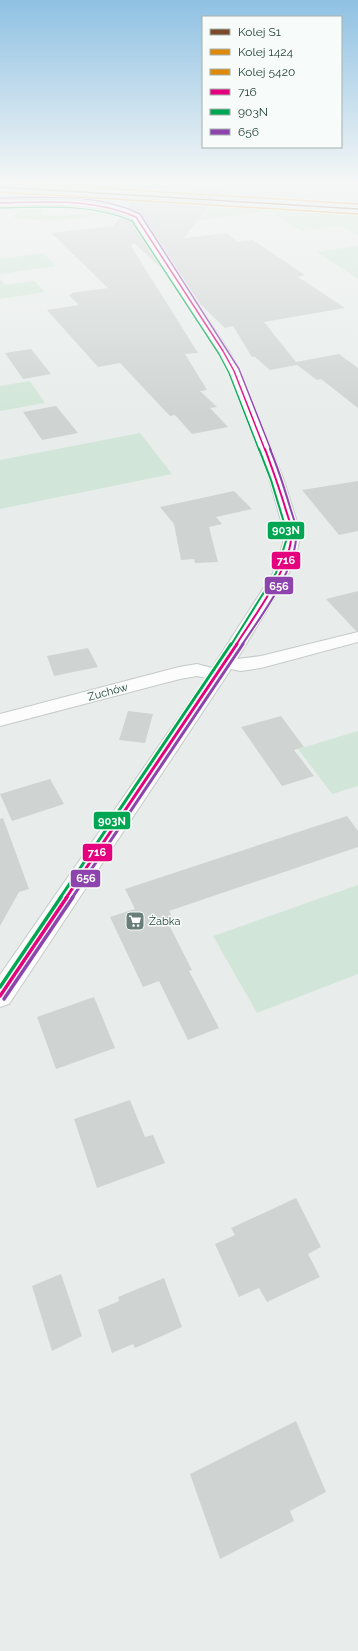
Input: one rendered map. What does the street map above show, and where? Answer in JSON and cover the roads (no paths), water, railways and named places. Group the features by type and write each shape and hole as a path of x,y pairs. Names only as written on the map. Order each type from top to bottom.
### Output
{"street":[{"path":"0,996 221,668 280,575 291,542 291,528 276,478 229,360 164,260"},
{"name":"Zuchów","path":"0,720 179,673 261,662 358,637"}],"place":[{"name":"Żabka","path":"135,921"}]}
